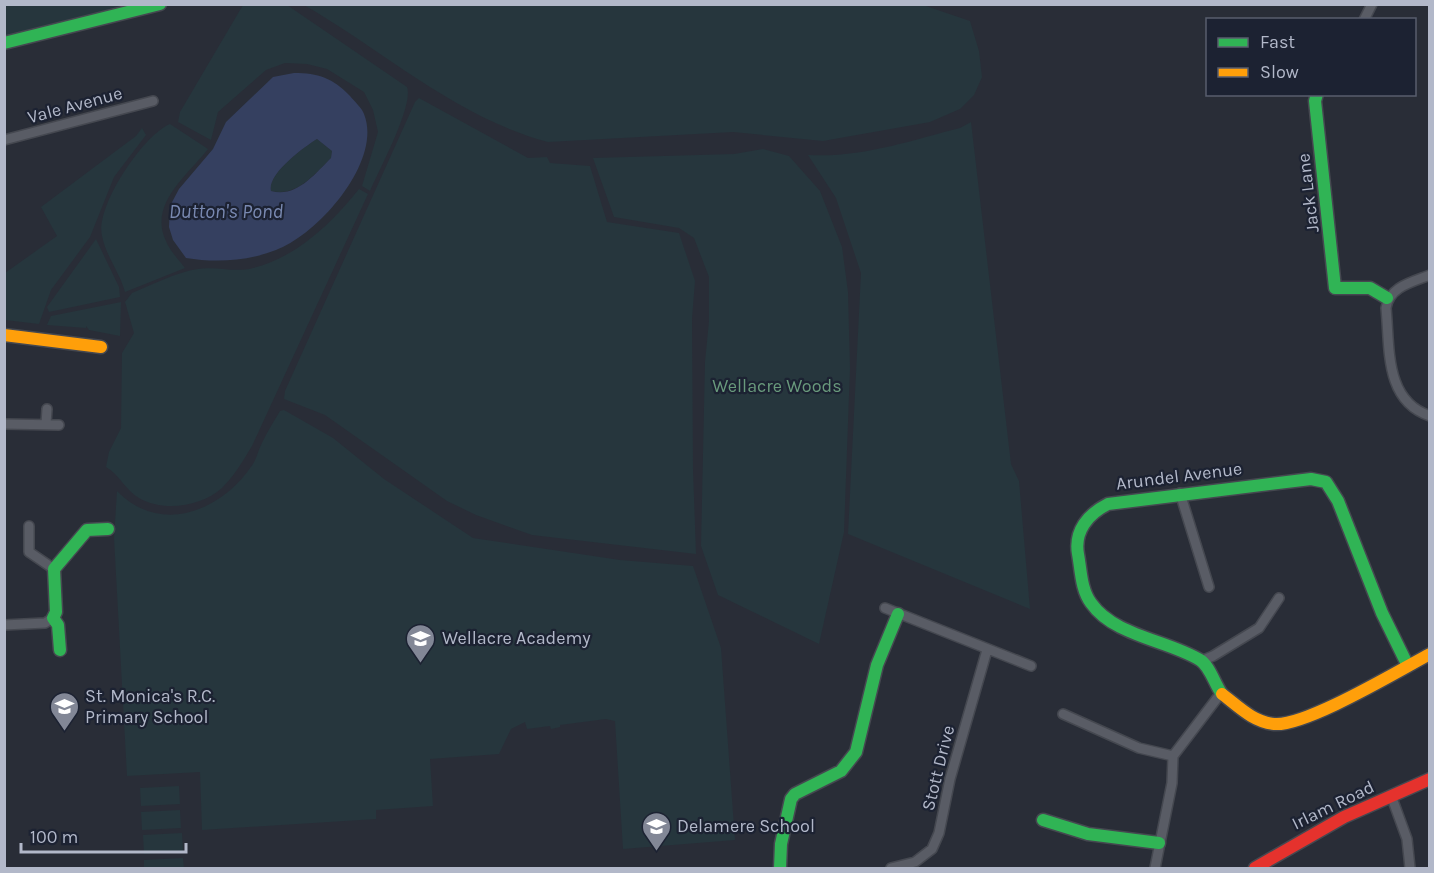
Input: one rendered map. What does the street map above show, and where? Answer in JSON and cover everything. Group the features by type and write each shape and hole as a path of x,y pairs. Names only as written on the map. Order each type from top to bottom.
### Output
{"street":[{"path":"4,43 160,4"},
{"path":"1365,18 1372,4"},
{"name":"Jack Lane","path":"1317,96 1335,288 1371,286 1383,292 1388,298"},
{"name":"Vale Avenue","path":"4,140 153,101"},
{"path":"1430,275 1392,292 1388,298 1393,374 1397,390 1414,409 1430,416"},
{"path":"4,335 101,347"},
{"path":"46,424 47,410"},
{"path":"4,424 59,424"},
{"name":"Arundel Avenue","path":"1201,661 1100,614 1085,592 1076,550 1079,532 1096,510 1120,501 1311,479 1326,482 1338,501 1382,613 1407,664"},
{"path":"1180,494 1207,582 1216,575"},
{"path":"29,526 29,552 54,569"},
{"path":"4,625 45,623 53,618 56,612 54,569 87,530 108,529"},
{"path":"1280,598 1259,628 1201,661 1221,693 1254,718 1274,724 1287,723 1317,714 1407,664 1430,654"},
{"path":"1274,607 1282,615"},
{"path":"885,608 1031,666"},
{"path":"780,868 781,844 790,799 795,794 841,771 856,752 877,665 897,614"},
{"path":"53,618 58,625 60,650"},
{"name":"Stott Drive","path":"891,868 915,862 932,849 939,832 950,779 987,650"},
{"path":"1155,868 1172,783 1173,756 1221,693"},
{"path":"1063,714 1139,748 1173,756"},
{"name":"Irlam Road","path":"1255,868 1335,822 1430,779"},
{"path":"1392,798 1407,839 1410,868"},
{"path":"1043,820 1088,834 1159,843"}],"green space":[{"path":"5,4 136,5 5,38"},
{"path":"243,5 287,5 407,87 408,96 401,122 370,191 362,186 378,132 373,110 364,92 327,69 307,64 285,63 266,70 218,112 211,140 178,122 180,112"},
{"path":"304,5 923,5 970,21 979,51 982,77 974,95 960,109 930,122 823,141 733,132 548,142 483,117 452,100"},
{"path":"419,98 528,158 547,157 550,163 590,166 607,222 679,233 695,281 692,319 696,554 532,535 476,515 447,501 325,415 284,399 285,391 415,102"},
{"path":"971,122 1011,464 1019,481 1030,609 848,534 861,273 836,198 808,155 847,154 885,148 960,128"},
{"path":"170,124 208,149 173,191 162,215 162,227 166,241 185,268 125,292 102,236 102,223 106,208 123,173 135,157 147,142"},
{"path":"142,128 146,135 114,177 90,237 51,290 39,324 5,320 5,273 57,236 41,207 136,136"},
{"path":"317,139 332,151 331,158 296,188 289,191 271,191 271,184 280,169"},
{"name":"Wellacre Woods","path":"763,149 789,156 820,191 842,247 848,292 850,368 844,532 819,644 718,595 701,546 709,277 694,238 679,228 614,217 593,158 734,154"},
{"path":"359,189 368,194 252,446 234,473 222,488 204,500 193,503 159,505 134,495 106,467 109,452 121,428 122,353 134,333 125,302 132,293 181,273 205,268 232,270 253,268 284,256 325,226"},
{"path":"96,239 119,287 120,297 49,312 47,307"},
{"path":"121,302 120,336 89,330 86,326 86,328 47,325 51,316"},
{"name":"Wellacre Academy","path":"284,410 333,438 384,479 473,538 620,560 693,566 721,648 735,840 623,849 615,721 606,719 560,725 560,727 551,729 550,726 527,729 525,722 511,729 499,754 430,759 433,806 376,810 376,819 202,830 200,772 127,776 114,538 117,491 134,505 152,512 171,515 190,512 208,505 240,480 254,462 259,448 280,411"},
{"path":"179,786 180,804 141,806 140,788"},
{"path":"180,810 181,828 142,830 141,812"},
{"path":"182,833 183,851 144,854 143,835"},
{"path":"183,858 184,868 144,868 144,860"}],"water":[{"name":"Dutton's Pond","path":"294,73 325,78 344,90 362,109 367,133 364,153 356,174 327,213 293,242 265,254 243,259 220,261 186,258 173,240 169,227 170,206 179,189 213,149 226,122 273,77","holes":["317,139 332,151 331,158 304,184 289,191 271,191 271,184 280,169"]}],"traffic: fast":[{"path":"4,43 160,4"},
{"path":"1316,96 1315,101 1335,288 1370,288 1387,298"},
{"path":"1222,694 1207,667 1200,660 1113,623 1091,603 1083,586 1077,546 1084,524 1101,508 1108,504 1311,479 1326,482 1338,501 1382,613 1407,664"},
{"path":"60,650 58,625 53,618 56,612 54,569 87,530 108,529"},
{"path":"780,868 781,844 791,799 795,794 841,771 856,752 877,665 898,614"},
{"path":"1043,820 1088,834 1159,843"}],"traffic: slow":[{"path":"4,335 101,347"},
{"path":"1222,694 1259,720 1274,724 1288,723 1329,708 1430,654"}],"traffic: jam":[{"path":"1255,868 1344,817 1430,779"}],"place":[{"name":"Wellacre Academy","path":"421,664"},
{"name":"St. Monica's R.C. Primary School","path":"64,732"},
{"name":"Delamere School","path":"656,852"}]}
